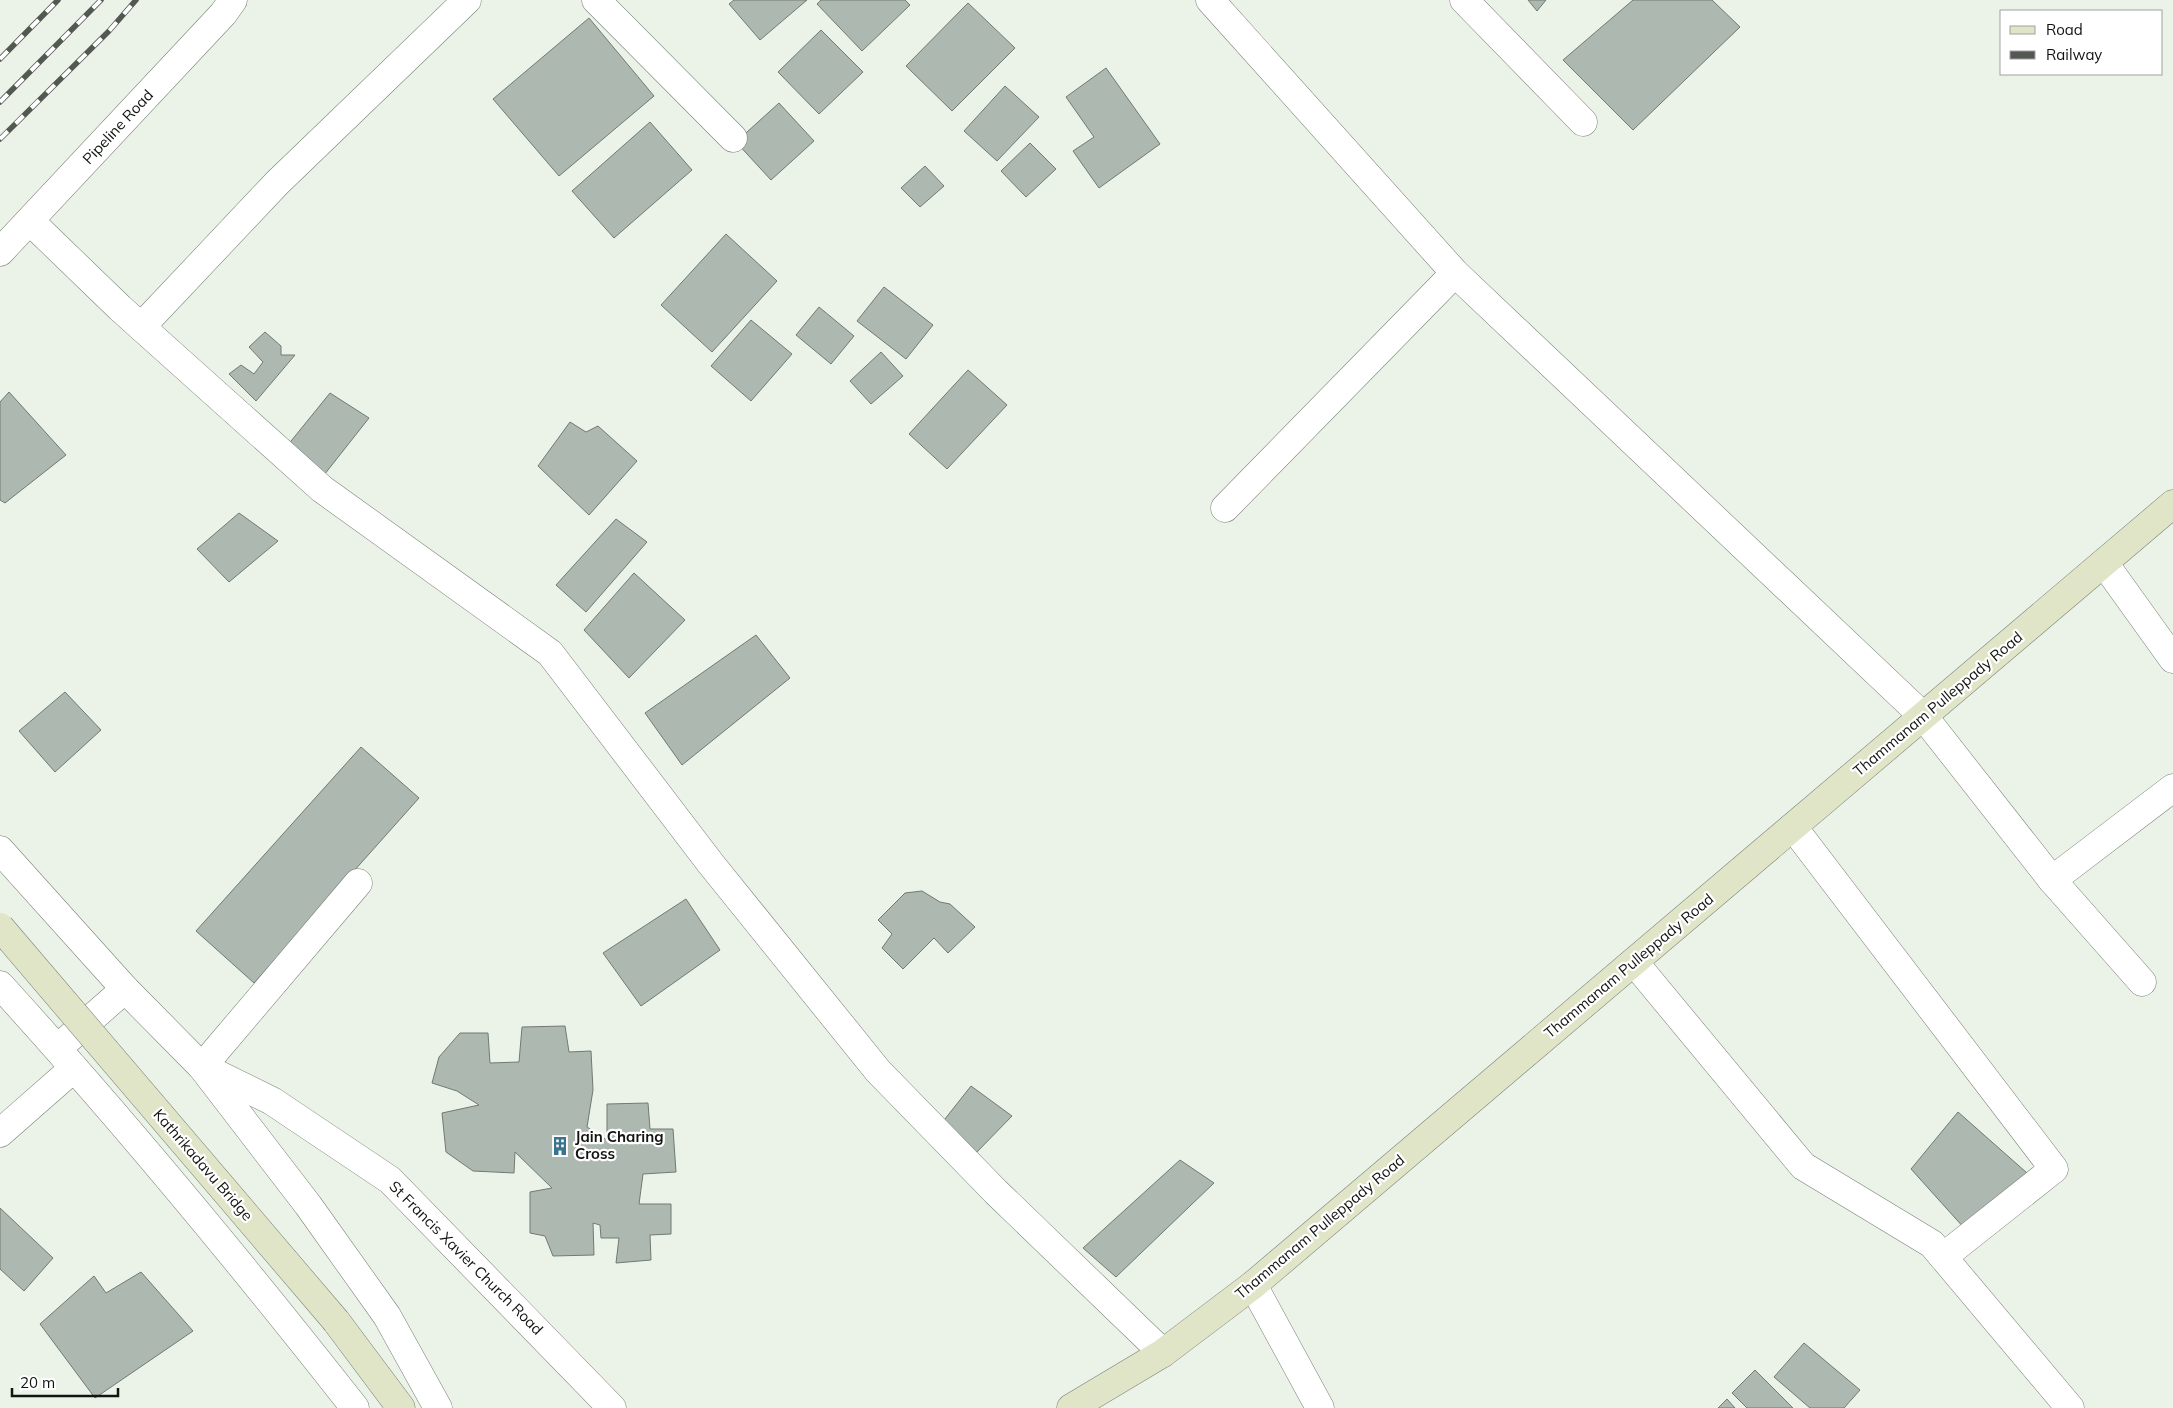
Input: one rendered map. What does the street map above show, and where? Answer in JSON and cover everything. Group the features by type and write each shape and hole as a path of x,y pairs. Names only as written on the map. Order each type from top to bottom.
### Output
{"main road":[{"name":"Thammanam Pulleppady Road","path":"1071,1408 1163,1353 1253,1285 2173,504"},
{"name":"Kathrikadavu Bridge","path":"0,927 336,1320 401,1408"}],"street":[{"name":"Pipeline Road","path":"0,252 216,21 233,0"},
{"path":"141,327 276,183 467,0"},
{"path":"596,0 733,138"},
{"path":"1210,0 1455,273 1924,717 2052,880 2142,982"},
{"path":"1464,0 1583,122"},
{"path":"30,221 141,327 322,489 550,653 712,864 878,1071 996,1192 1163,1353"},
{"path":"1225,508 1455,273"},
{"path":"2104,563 2173,659"},
{"path":"2052,880 2173,788"},
{"path":"1793,827 2054,1169 1943,1257"},
{"path":"0,850 126,989 202,1066 308,1206 387,1316 438,1408"},
{"path":"202,1066 358,883"},
{"path":"1634,962 1803,1166 1932,1244 2070,1408"},
{"path":"0,985 66,1058 246,1270 355,1408"},
{"path":"0,1133 126,989"},
{"name":"St Francis Xavier Church Road","path":"202,1066 272,1100 390,1180 612,1408"},
{"path":"1253,1285 1320,1408"}],"building":[{"path":"734,0 807,0 760,40 729,4"},
{"path":"821,0 905,0 910,5 862,51 817,4"},
{"path":"1528,0 1546,0 1537,11"},
{"path":"1633,0 1712,0 1740,27 1633,130 1563,60"},
{"path":"968,3 1015,48 952,111 906,66"},
{"path":"589,18 654,96 559,176 493,99"},
{"path":"821,30 863,72 819,114 778,72"},
{"path":"1106,68 1160,144 1099,188 1073,151 1094,137 1066,97"},
{"path":"1005,86 1039,117 997,161 964,131"},
{"path":"779,103 814,141 771,180 736,142"},
{"path":"650,122 692,170 614,238 572,191"},
{"path":"1030,143 1056,169 1026,197 1001,171"},
{"path":"925,166 944,186 920,207 901,188"},
{"path":"726,234 777,281 712,352 661,305"},
{"path":"884,287 933,325 906,359 857,321"},
{"path":"819,307 854,336 831,364 796,335"},
{"path":"751,320 792,354 751,401 711,366"},
{"path":"265,332 281,346 281,355 295,355 256,401 229,374 241,365 254,374 263,362 249,347"},
{"path":"881,352 903,376 871,404 850,381"},
{"path":"968,370 1007,405 947,469 909,434"},
{"path":"9,392 66,455 5,503 0,500 0,402"},
{"path":"330,393 369,418 324,475 287,446"},
{"path":"570,422 586,432 598,426 637,461 589,515 538,466"},
{"path":"239,513 278,541 229,582 197,549"},
{"path":"616,519 647,542 586,612 556,585"},
{"path":"634,573 685,620 629,678 584,630"},
{"path":"756,635 790,678 682,765 645,713"},
{"path":"65,692 101,730 55,772 19,731"},
{"path":"361,747 419,798 254,983 196,931"},
{"path":"922,891 940,902 950,904 975,927 948,953 934,938 903,969 882,948 892,934 878,920 905,893"},
{"path":"686,899 720,950 641,1006 603,953"},
{"name":"Jain Charing Cross","path":"565,1026 569,1052 591,1051 593,1090 587,1127 607,1140 607,1104 648,1103 650,1129 673,1129 676,1172 643,1174 639,1204 671,1204 671,1234 650,1235 651,1260 616,1263 619,1238 601,1238 600,1225 593,1223 594,1255 553,1256 545,1236 530,1233 530,1192 552,1188 515,1152 514,1173 473,1171 446,1152 442,1113 479,1105 457,1091 432,1083 439,1057 460,1033 488,1033 490,1063 519,1062 522,1027"},
{"path":"971,1086 1012,1116 974,1155 941,1124"},
{"path":"1958,1112 2027,1173 1965,1229 1911,1169"},
{"path":"1180,1160 1214,1183 1116,1277 1083,1248"},
{"path":"0,1208 53,1258 24,1291 0,1269"},
{"path":"141,1272 193,1331 95,1398 40,1324 94,1276 106,1293"},
{"path":"1804,1343 1860,1390 1844,1408 1810,1408 1774,1377"},
{"path":"1755,1370 1793,1408 1747,1408 1732,1393"},
{"path":"1727,1399 1735,1408 1718,1408"}],"railway":[{"path":"0,59 58,0"},
{"path":"0,102 101,0"},
{"path":"0,139 109,31 136,0"}],"place":[{"name":"Jain Charing Cross","path":"560,1146"}]}
